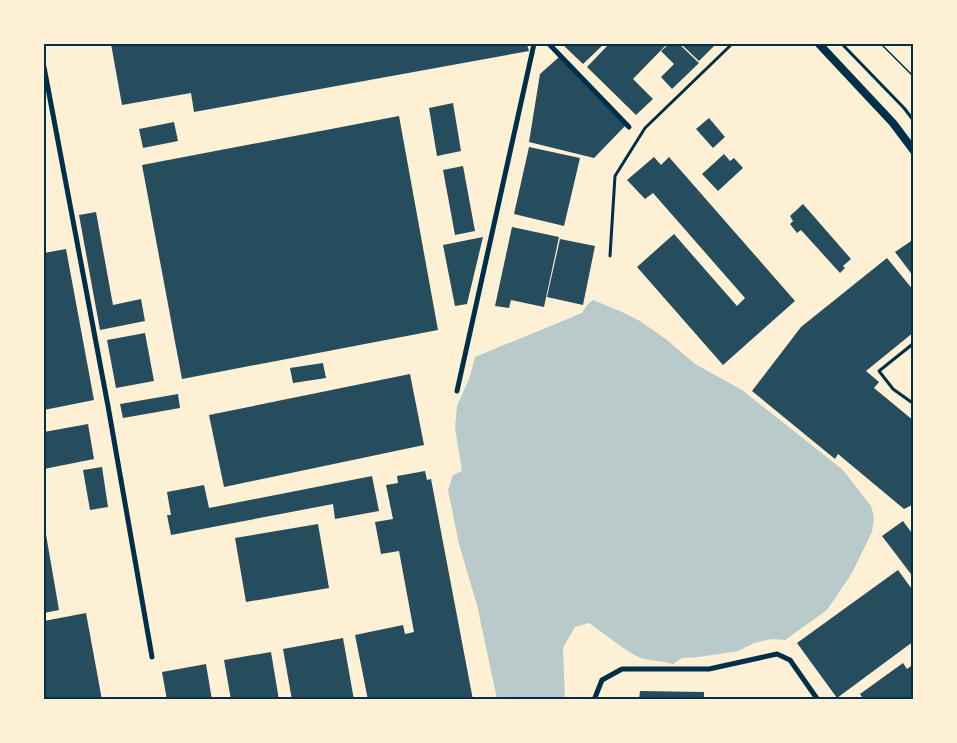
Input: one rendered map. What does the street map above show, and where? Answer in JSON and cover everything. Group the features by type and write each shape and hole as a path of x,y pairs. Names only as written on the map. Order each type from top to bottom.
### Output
{"main road":[{"path":"819,44 893,123 914,151"}],"street":[{"path":"457,391 534,44"},
{"path":"549,44 629,127"},
{"path":"44,67 108,406 152,657"},
{"path":"594,699 602,680 622,669 709,669 777,654 790,660 818,699"}],"lane":[{"path":"610,256 615,176 645,128 732,44"},
{"path":"842,44 914,121"},
{"path":"914,343 879,371 893,389 914,404"}],"path":[{"path":"881,44 914,77"}],"shaded area":[{"path":"593,300 640,321 695,364 742,390 843,470 871,506 874,517 872,532 852,573 827,610 785,640 772,639 754,643 738,651 682,658 673,664 636,655 589,623 575,627 563,648 565,699 497,699 477,605 459,544 448,490 453,475 462,471 455,428 457,406 469,379 475,357 582,313"}],"building":[{"path":"111,44 527,44 529,51 194,112 191,93 122,105"},
{"path":"562,44 604,44 583,64"},
{"path":"609,44 667,44 633,79 653,99 636,115 587,67"},
{"path":"669,44 679,44 699,63 672,89 661,77 674,64 661,51"},
{"path":"681,44 716,44 699,61"},
{"path":"559,57 626,125 594,158 529,142 540,74"},
{"path":"453,103 461,151 437,156 429,108"},
{"path":"399,116 438,330 182,379 142,165"},
{"path":"709,118 725,137 713,148 696,129"},
{"path":"174,122 178,141 143,148 139,129"},
{"path":"529,147 580,158 564,226 514,214"},
{"path":"724,154 730,161 734,158 743,168 718,191 702,174"},
{"path":"654,157 661,165 669,157 795,301 723,365 637,267 674,234 737,306 745,298 653,193 645,199 627,180"},
{"path":"463,166 475,231 455,235 443,170"},
{"path":"803,204 851,259 843,266 845,268 840,273 801,230 797,233 790,224 793,221 790,216"},
{"path":"96,212 113,305 141,299 145,321 100,330 79,215"},
{"path":"512,227 559,237 544,307 511,300 509,308 495,306"},
{"path":"483,237 467,304 455,306 443,245"},
{"path":"560,239 595,246 583,305 547,297"},
{"path":"914,239 914,277 895,252"},
{"path":"66,249 94,400 44,410 44,253"},
{"path":"887,258 914,291 914,332 866,371 879,382 874,388 914,421 914,504 904,509 838,454 835,459 752,391 801,327"},
{"path":"145,333 154,381 116,388 107,340"},
{"path":"323,363 326,378 293,383 290,368"},
{"path":"410,374 424,445 224,487 209,415"},
{"path":"178,394 180,408 123,418 120,404"},
{"path":"88,424 94,459 44,469 44,432"},
{"path":"102,467 108,507 90,510 83,470"},
{"path":"425,471 427,480 431,479 473,700 368,700 355,635 403,625 405,634 414,632 399,551 381,554 375,522 393,519 386,485 398,483 397,476"},
{"path":"372,476 379,511 335,519 333,504 171,535 167,515 171,515 167,492 204,485 209,508"},
{"path":"903,521 914,536 914,578 882,536"},
{"path":"44,523 59,610 44,613"},
{"path":"318,524 329,588 246,602 235,538"},
{"path":"898,570 914,592 914,641 837,698 797,643"},
{"path":"86,613 102,700 44,700 44,621"},
{"path":"343,638 354,700 292,700 283,649"},
{"path":"271,652 279,700 231,700 224,660"},
{"path":"903,663 907,669 914,664 914,700 864,700 860,694"},
{"path":"206,664 212,700 167,700 162,672"},
{"path":"640,691 704,692 704,700 639,700"}]}
